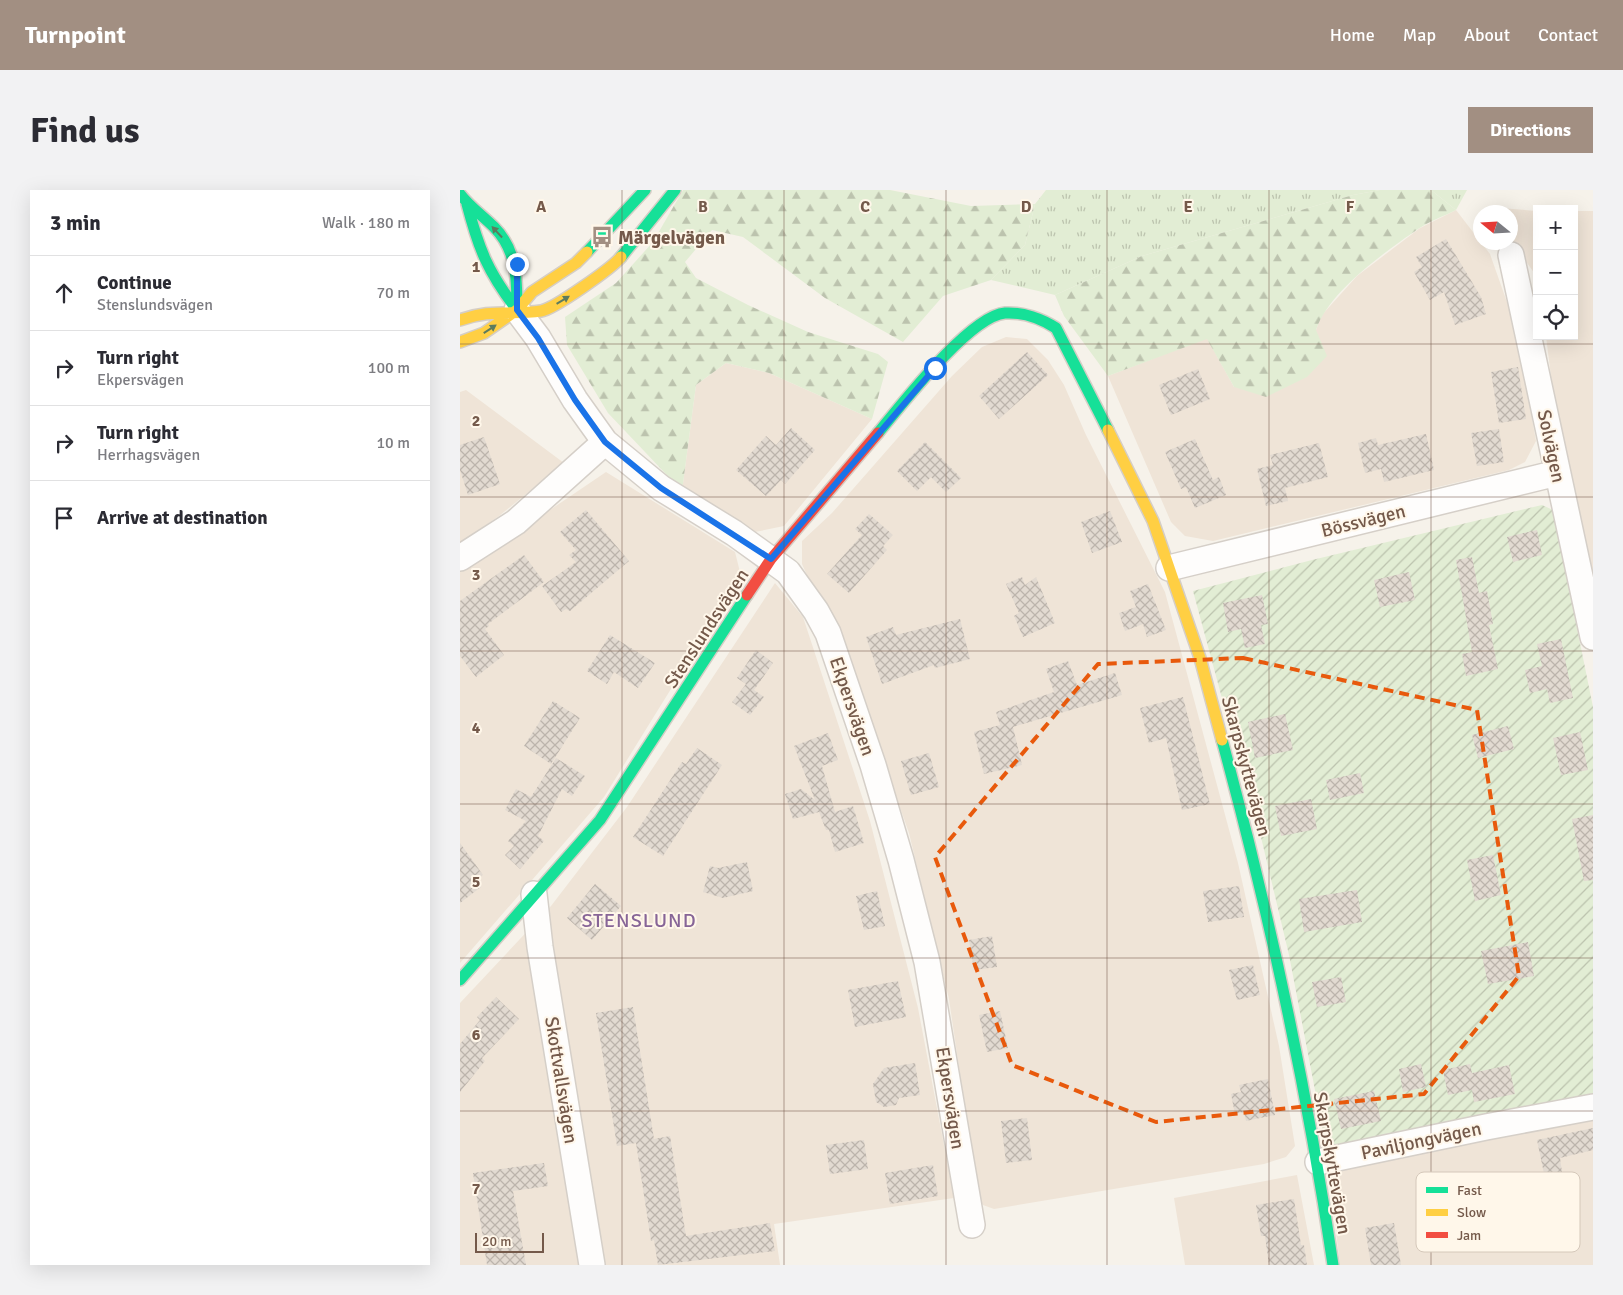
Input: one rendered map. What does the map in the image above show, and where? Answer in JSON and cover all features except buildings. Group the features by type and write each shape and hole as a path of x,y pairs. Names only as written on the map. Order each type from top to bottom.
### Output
{"street":[{"path":"460,342 484,333 517,310 532,292 576,263 645,190"},
{"path":"460,320 479,313 517,310 543,311 582,288 619,260 676,190"},
{"path":"460,194 467,204 501,235 517,264 517,310"},
{"path":"467,204 479,248 496,282 517,310"},
{"name":"Solvägen","path":"1511,255 1593,637"},
{"name":"Ekpersvägen","path":"517,310 538,338 575,400 605,442 661,488 771,559 795,579 828,633 876,775 901,860 927,962 972,1225"},
{"name":"Stenslundsvägen","path":"460,980 600,820 771,559 898,410 964,336 984,321 1005,313 1032,315"},
{"name":"Skarpskyttevägen","path":"1032,315 1049,322 1063,338 1153,521 1200,658 1252,850 1318,1162 1333,1265"},
{"path":"460,558 516,522 605,442"},
{"name":"Bössvägen","path":"1170,568 1558,473"},
{"name":"Skottvallsvägen","path":"534,894 540,947 592,1265"},
{"name":"Paviljongvägen","path":"1318,1162 1593,1108"}],"highlighted area":[{"path":"1243,658 1477,710 1519,976 1424,1094 1156,1122 1012,1065 935,857 1098,664"}],"shaded area":[{"path":"1518,209 1533,211 1533,271 1518,250"},
{"path":"1456,210 1473,232 1473,250 1487,250 1490,254 1515,325 1536,441 1525,462 1509,470 1213,541 1185,536 1171,522 1108,376 1207,338 1234,387 1316,330 1321,316 1357,276 1420,228"},
{"path":"1578,211 1593,211 1593,622 1556,418 1546,340 1578,340"},
{"path":"1006,337 1027,339 1048,360 1064,385 1086,435 1165,592 1238,863 1279,1046 1295,1146 1286,1157 1264,1164 994,1209 983,1205 978,1197 949,999 909,833 860,694 802,564 802,541 832,513 952,376 982,347"},
{"path":"726,363 769,373 872,419 784,526 755,532 682,491 696,385"},
{"path":"466,390 564,463 499,516 460,543 460,392"},
{"path":"606,472 735,552 741,576 604,797 460,963 460,571"},
{"path":"775,583 803,617 870,821 918,1008 954,1198 774,1224 780,1265 460,1265 460,1003 551,906 627,807"},
{"path":"1593,1120 1593,1265 1340,1265 1329,1175 1336,1168"},
{"path":"1297,1175 1314,1265 1185,1265 1174,1198"}],"green space":[{"path":"683,190 890,190 971,206 1035,204 1025,245 991,280 943,296 903,342 825,298 743,237 712,230 685,262 696,278 748,305 808,332 878,354 888,362 872,419 769,373 726,363 696,385 682,491 608,413 567,345 565,317 616,283 653,242"},
{"path":"1046,190 1380,190 1353,195 1142,256 1055,295 991,280 1025,245 1035,204"},
{"path":"1380,190 1431,190 1456,210 1418,229 1390,249 1345,287 1323,315 1316,330 1327,356 1307,377 1266,397 1234,387 1207,339 1108,376 1064,316 1055,295 1142,256 1353,195"},
{"path":"1431,190 1467,190 1456,210"},
{"path":"1542,505 1553,510 1593,707 1593,1095 1337,1146 1324,1137 1289,955 1255,812 1193,591 1312,560"}],"traffic: fast":[{"path":"587,252 645,190"},
{"path":"621,257 675,190"},
{"path":"460,194 494,227 507,245 516,276 517,310"},
{"path":"467,204 480,248 499,284 517,310"},
{"path":"878,433 937,363 956,345 990,318 1005,313 1032,317 1056,328 1108,430"},
{"path":"460,980 600,820 747,595"},
{"path":"1222,740 1256,870 1299,1066 1333,1265"}],"traffic: slow":[{"path":"460,342 484,333 517,310 532,292 576,263 587,252"},
{"path":"460,320 481,315 548,309 607,270 621,257"},
{"path":"1108,430 1153,521 1200,658 1222,740"}],"traffic: jam":[{"path":"747,595 771,559 878,433"}],"place":[{"name":"Märgelvägen","path":"602,237"}],"district":[{"name":"STENSLUND","path":"639,920"}],"route":[{"path":"517,264 517,310 538,338 575,400 605,442 661,488 734,533 771,559 935,368"}]}
